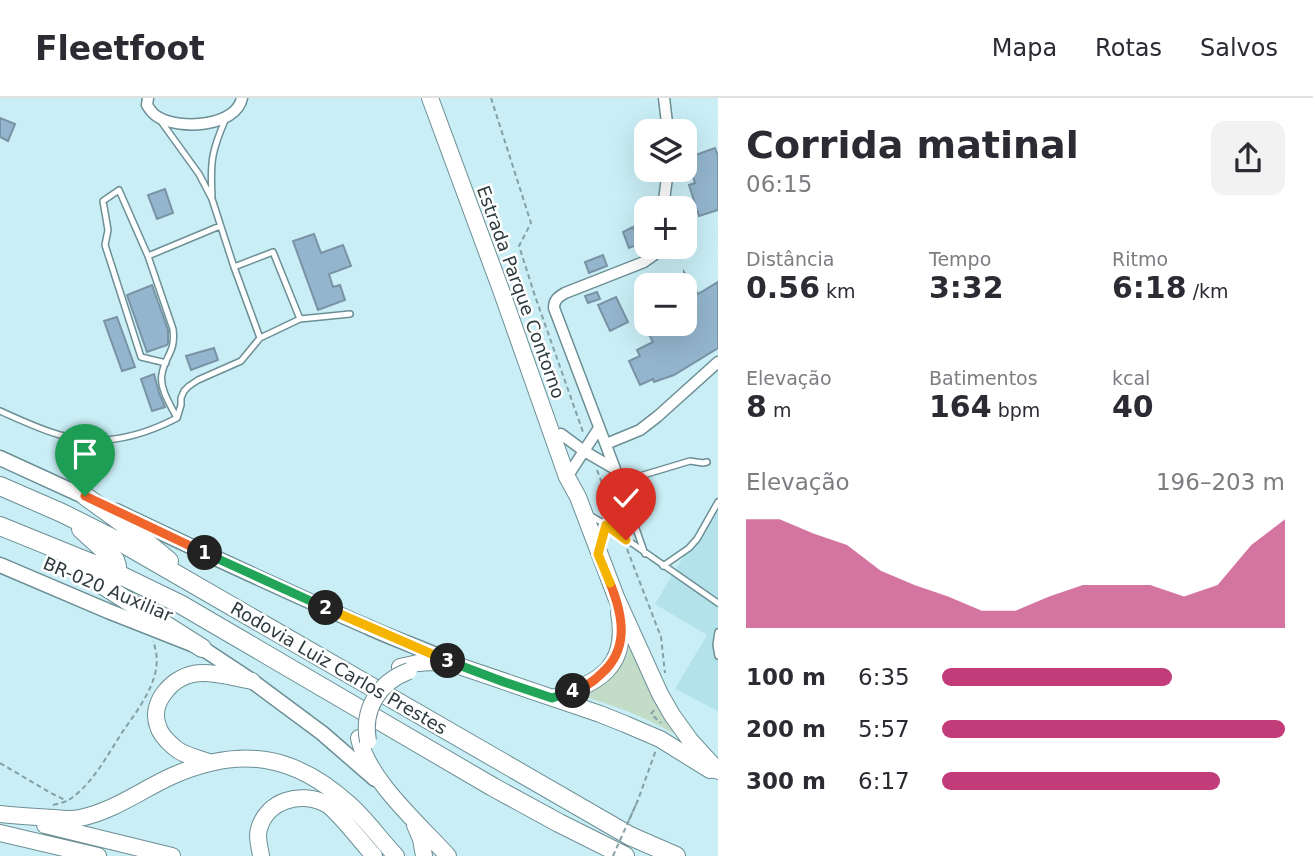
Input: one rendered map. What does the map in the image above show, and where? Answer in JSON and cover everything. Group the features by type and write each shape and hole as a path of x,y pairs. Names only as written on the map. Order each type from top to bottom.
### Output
{"highway":[{"name":"Rodovia Luiz Carlos Prestes","path":"0,486 124,544 631,835 676,856"},
{"path":"85,496 142,537 191,583"},
{"path":"62,513 115,560 116,573"},
{"name":"Rodovia Luiz Carlos Prestes","path":"0,526 116,573 180,604 493,787 625,856"},
{"path":"27,537 202,648"}],"main road":[{"name":"Estrada Parque Contorno","path":"428,98 616,597 666,705 690,740 718,773"},
{"name":"Estrada Parque Contorno","path":"438,98 561,434 569,474"},
{"path":"0,458 372,629 459,666 600,714 660,739 718,773"},
{"name":"BR-020 Auxiliar","path":"0,565 202,648 322,733 390,793"},
{"name":"Estrada Parque Contorno","path":"552,698 581,689 612,665 621,644 622,629 616,597"},
{"path":"444,851 424,819 364,739 360,722 366,701 380,681 418,663 459,666"},
{"path":"405,669 434,670 504,682"},
{"path":"209,762 176,750 158,728 157,708 163,695 182,677 197,673 252,681"},
{"path":"364,739 362,750 390,793 444,851"},
{"path":"0,814 76,820 102,813 163,780 209,762 241,758 275,762 325,784 351,806 396,856"},
{"path":"261,856 259,828 268,812 277,804 300,799 313,799 328,805 374,856"},
{"path":"408,812 421,839 425,855"},
{"path":"0,814 172,856"},
{"path":"0,833 99,856"}],"street":[{"path":"137,98 147,102 159,118 182,124 218,121 245,99"},
{"path":"664,98 667,119"},
{"path":"615,469 554,304 556,299 565,293 648,259"},
{"path":"606,444 640,430 718,362"},
{"path":"569,474 599,428"},
{"path":"561,434 615,469"}],"lane":[{"path":"212,199 213,150 226,117"},
{"path":"159,118 199,174 212,199 260,338"},
{"path":"166,363 141,357 105,245 108,229 103,201 119,190 148,256 173,329 173,350 162,373 162,383 177,418"},
{"path":"148,256 220,226"},
{"path":"234,267 273,252 300,319"},
{"path":"0,411 58,434 86,440 109,439 156,429 177,418 181,398 188,386 241,361 260,338 300,319 350,314"},
{"path":"620,482 690,461 707,462"},
{"path":"615,469 645,554"},
{"path":"598,554 606,525 625,496"},
{"path":"663,566 697,539 718,502"},
{"path":"581,505 645,554 718,604"},
{"path":"718,632 718,656"}],"path":[{"path":"47,806 68,801 103,765 155,678 157,654 144,625"},
{"path":"0,763 68,801"},
{"path":"613,856 638,800"}],"shaded area":[{"path":"718,499 718,711 675,689 707,635 655,604"}],"green space":[{"path":"630,641 649,689 674,734 629,712 581,696 598,688 615,673 624,661"}],"building":[{"path":"0,118 15,124 8,141 0,137"},
{"path":"715,148 718,156 718,210 699,216 697,196 693,196 689,185 697,182 697,154"},
{"path":"165,189 173,213 157,219 148,195"},
{"path":"633,227 634,246 629,248 623,232"},
{"path":"314,234 321,253 343,245 351,266 329,274 333,287 340,285 345,300 318,310 293,241"},
{"path":"603,255 607,266 589,273 585,262"},
{"path":"718,282 718,348 674,375 640,385 629,361 640,356 637,350 653,342 650,336 697,336 697,292"},
{"path":"152,285 168,330 168,343 147,352 127,295"},
{"path":"597,292 600,299 588,303 585,296"},
{"path":"616,297 628,322 610,331 598,305"},
{"path":"117,317 135,367 122,371 104,321"},
{"path":"214,348 218,360 191,370 186,356"},
{"path":"154,374 165,407 152,411 141,379"}],"route":[{"path":"85,496 372,629 459,666 552,698 581,689 612,665 617,656 622,629 616,597 598,554 606,525 626,540"}]}
